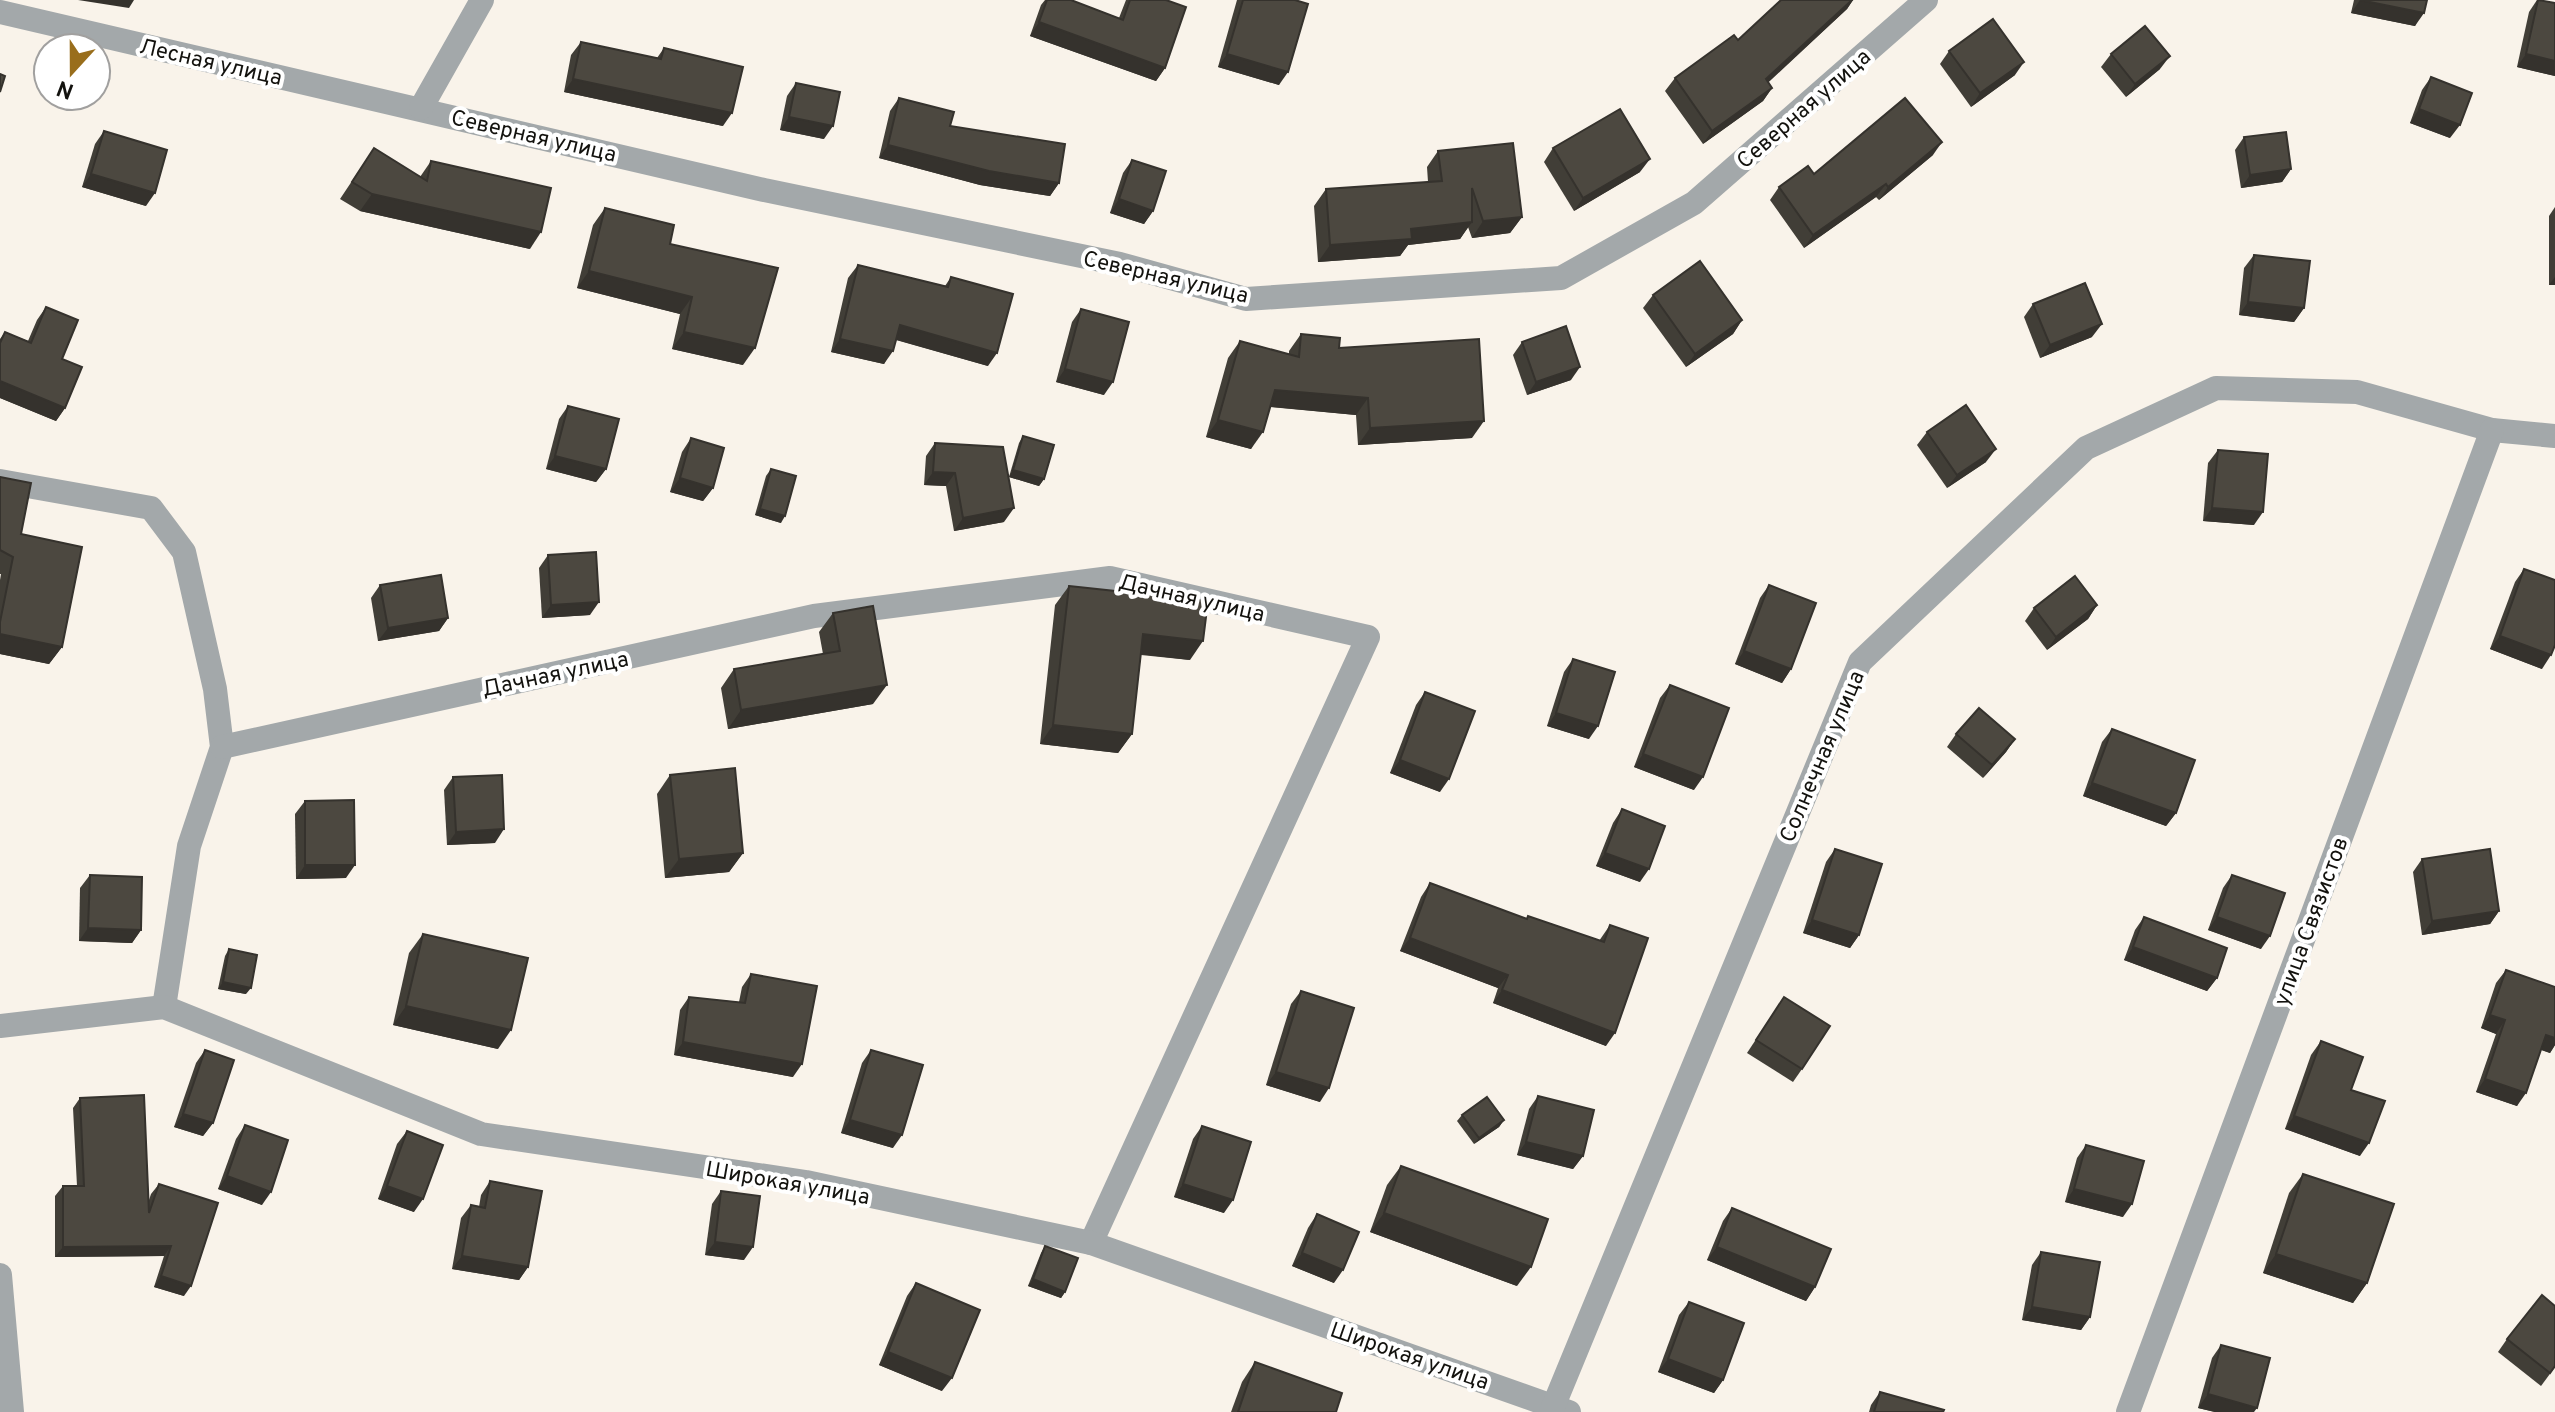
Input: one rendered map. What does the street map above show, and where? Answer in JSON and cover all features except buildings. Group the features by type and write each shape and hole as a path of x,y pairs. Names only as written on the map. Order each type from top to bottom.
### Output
{"street":[{"path":"421,108 482,0"},
{"name":"Северная улица","path":"421,108 764,190 1120,264 1246,299 1561,278 1694,203 1926,0"},
{"name":"Лесная улица","path":"0,12 421,108"},
{"name":"Солнечная улица","path":"1558,1410 1860,662 2086,448 2216,388 2357,392 2492,430 2555,436"},
{"name":"улица Связистов","path":"2128,1412 2492,430"},
{"path":"0,481 151,508 184,552 215,689 222,747 189,846 164,1007"},
{"name":"Дачная улица","path":"222,747 814,616 1110,578 1368,637 1091,1243"},
{"name":"Широкая улица","path":"0,1026 164,1007 481,1134 806,1182 1091,1243 1558,1410"},
{"path":"0,1275 12,1412"}]}
